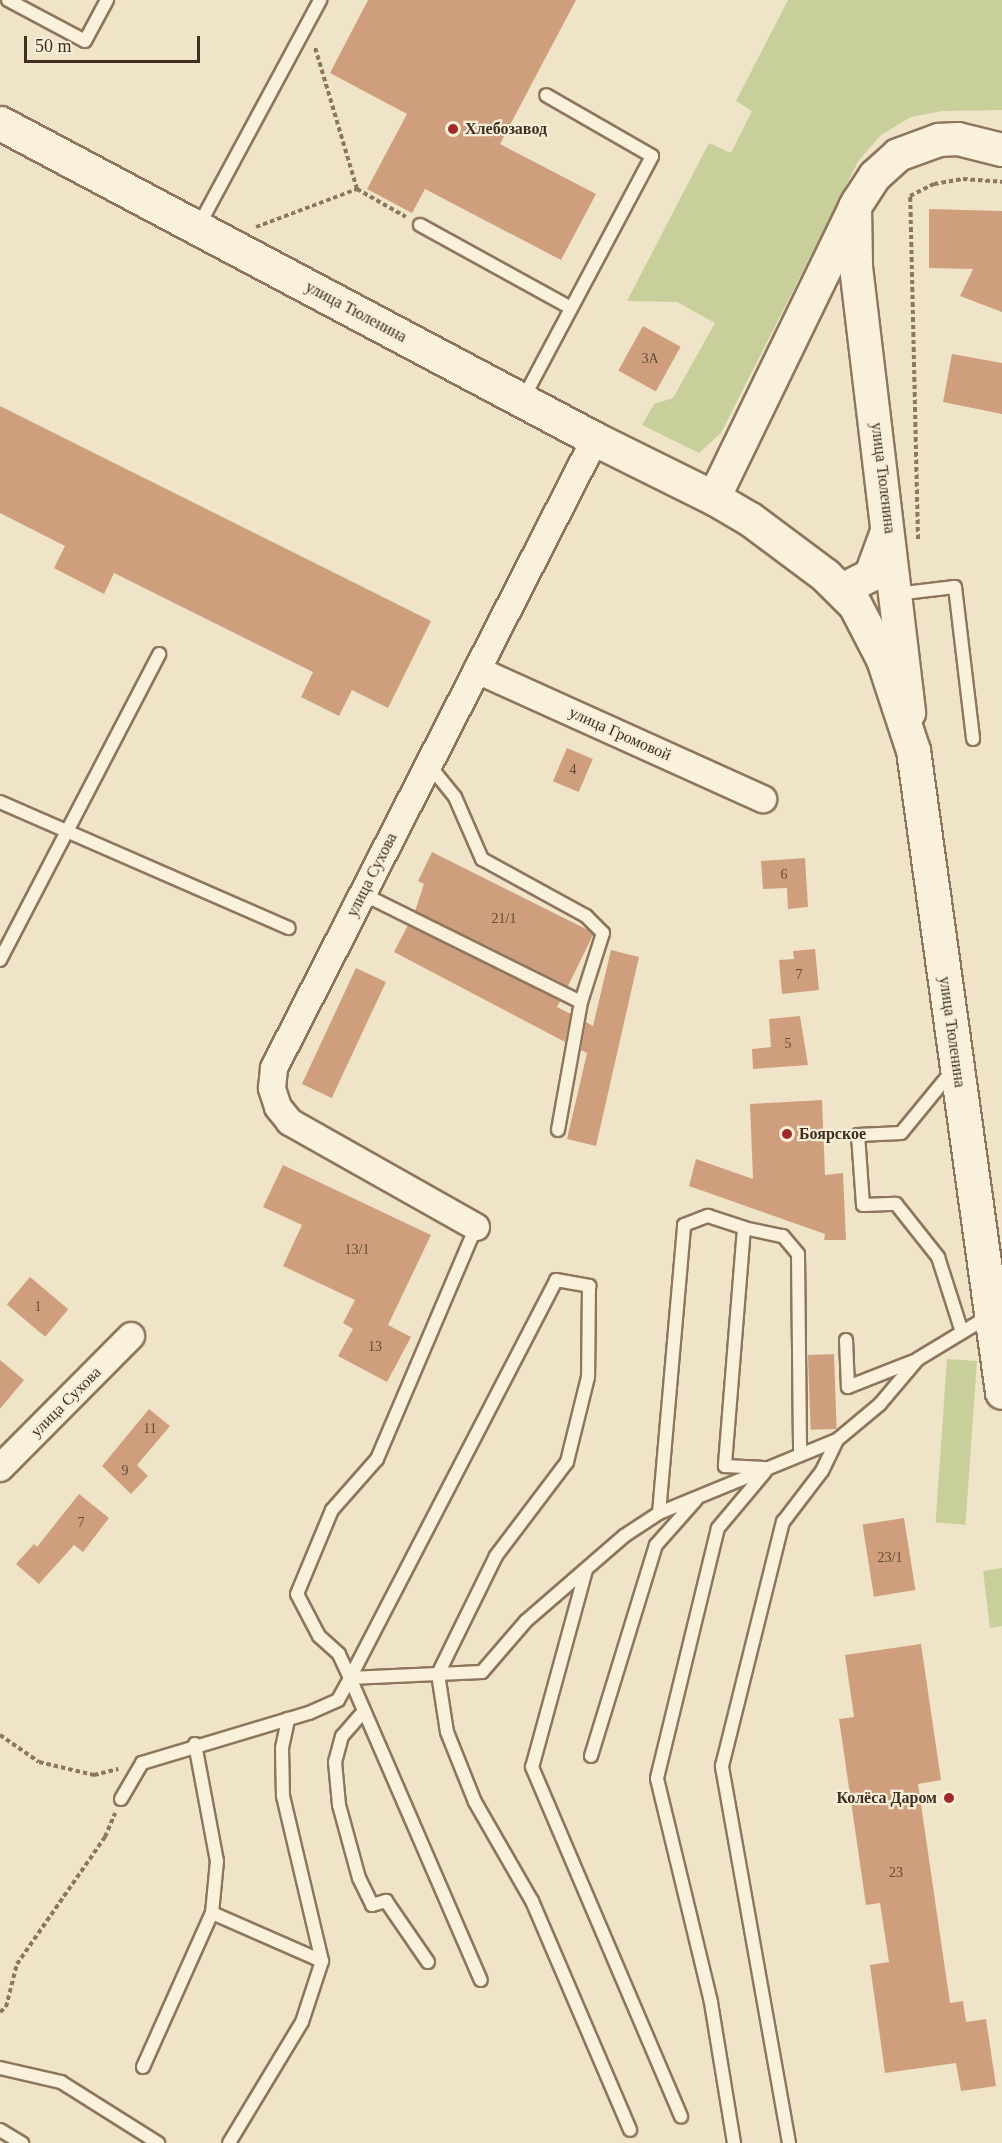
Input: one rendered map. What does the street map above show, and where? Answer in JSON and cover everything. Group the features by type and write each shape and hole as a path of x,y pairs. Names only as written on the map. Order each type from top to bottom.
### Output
{"main road":[{"name":"улица Тюленина","path":"0,123 595,439 714,498 750,519 842,590 867,624 883,658 913,750 957,1065 997,1313 1002,1392"}],"street":[{"path":"714,498 855,207 883,167 918,145 958,138 1002,150"},
{"name":"улица Тюленина","path":"855,207 856,267 888,521 913,750"},
{"name":"улица Сухова","path":"476,1227 290,1122 278,1107 272,1088 274,1068 595,439"},
{"path":"842,590 871,575 881,555 888,521"},
{"name":"улица Громовой","path":"477,670 763,799"},
{"name":"улица Сухова","path":"0,1468 131,1336"}],"lane":[{"path":"8,0 85,41 107,0"},
{"path":"197,228 320,0"},
{"path":"522,400 652,156 546,95"},
{"path":"420,225 571,308"},
{"path":"896,594 955,587 973,739"},
{"path":"0,960 5,938 68,829 159,654"},
{"path":"429,765 455,797 482,859 599,925 603,933 580,1002 558,1130"},
{"path":"0,802 68,829 289,928"},
{"path":"363,894 580,1002"},
{"path":"957,1065 901,1133 858,1135 863,1205 896,1204 938,1257 962,1332"},
{"path":"659,1513 684,1225 708,1216 744,1228 783,1236 798,1254 800,1455"},
{"path":"476,1227 377,1459 332,1510 297,1594 319,1636 339,1654 481,1980"},
{"path":"744,1228 725,1466 768,1468"},
{"path":"121,1799 142,1763 195,1744 288,1719 338,1700 556,1280 589,1287 588,1377 567,1462 496,1556 438,1674 447,1732 475,1802 532,1901 630,2130"},
{"path":"846,1340 849,1387 918,1359 997,1313"},
{"path":"350,1678 482,1671 526,1621 624,1536 659,1513 837,1440 880,1404 918,1359"},
{"path":"789,2143 722,1766 783,1522 822,1471 837,1440"},
{"path":"734,2143 711,2002 657,1778 718,1528 768,1468"},
{"path":"591,1756 656,1545 699,1497"},
{"path":"587,1568 532,1767 681,2117"},
{"path":"363,1711 342,1736 335,1761 339,1805 358,1878 372,1905 386,1901 428,1962"},
{"path":"229,2143 303,2022 322,1960 282,1796 282,1748 288,1719"},
{"path":"143,2067 212,1913 217,1861 195,1744"},
{"path":"212,1913 322,1960"},
{"path":"0,2068 61,2082 158,2143"},
{"path":"0,2130 22,2143"}],"path":[{"path":"308,22 357,189 420,225"},
{"path":"918,543 910,196 934,184 963,179 1002,182"},
{"path":"254,227 357,189"},
{"path":"0,1735 39,1762 94,1775 142,1763"},
{"path":"0,2012 6,2007 17,1964 105,1837 121,1799"}],"green space":[{"path":"788,0 1002,0 1002,110 942,111 911,117 881,135 859,160 721,433 699,453 642,425 654,404 673,398 715,323 677,302 627,301 709,143 731,153 752,111 736,101"},
{"path":"947,1359 977,1361 965,1525 936,1523"},
{"path":"1002,1568 1002,1626 990,1628 983,1571"}],"building":[{"name":"Хлебозавод","path":"368,0 576,0 500,144 596,194 561,260 425,189 412,213 367,189 407,114 330,73"},
{"path":"929,209 1002,211 1002,312 960,296 973,269 929,268"},
{"path":"643,326 681,347 656,391 618,371"},
{"path":"952,354 1002,363 1002,414 943,402"},
{"path":"0,406 431,621 388,708 352,690 339,716 301,697 313,672 114,573 104,594 54,568 65,546 0,513"},
{"path":"567,748 593,759 579,792 553,781"},
{"path":"432,852 588,930 593,935 568,986 415,911 424,884 418,881"},
{"path":"805,858 808,907 788,909 787,888 763,889 761,861"},
{"path":"408,925 560,1001 557,1007 571,1014 565,1042 394,952"},
{"path":"815,949 819,990 782,994 779,960 794,959 793,951"},
{"path":"611,950 639,957 596,1146 567,1139 587,1053 581,1050 586,1022 593,1026"},
{"path":"356,968 386,982 332,1098 302,1084"},
{"path":"800,1016 808,1065 753,1069 752,1049 771,1047 769,1019"},
{"path":"822,1100 825,1175 843,1173 846,1240 824,1240 825,1234 689,1186 696,1159 753,1179 750,1104"},
{"path":"283,1165 431,1235 388,1325 411,1337 387,1382 338,1356 353,1329 343,1323 355,1300 283,1266 302,1225 263,1207"},
{"path":"30,1277 68,1309 45,1337 7,1305"},
{"path":"834,1354 837,1429 811,1430 808,1355"},
{"path":"0,1360 24,1380 0,1409"},
{"path":"149,1409 170,1426 137,1465 148,1476 131,1494 102,1466"},
{"path":"79,1494 109,1518 83,1552 74,1545 39,1584 16,1564 34,1544 37,1547"},
{"path":"904,1518 915,1590 874,1597 863,1525"},
{"path":"921,1644 941,1780 918,1784 950,2003 963,2001 966,2022 986,2019 996,2086 961,2091 956,2063 885,2073 870,1965 889,1962 880,1903 866,1905 839,1719 854,1717 845,1655"}],"place":[{"name":"Хлебозавод","path":"453,129"},
{"name":"Боярское","path":"787,1134"},
{"name":"Колёса Даром","path":"949,1798"}]}
